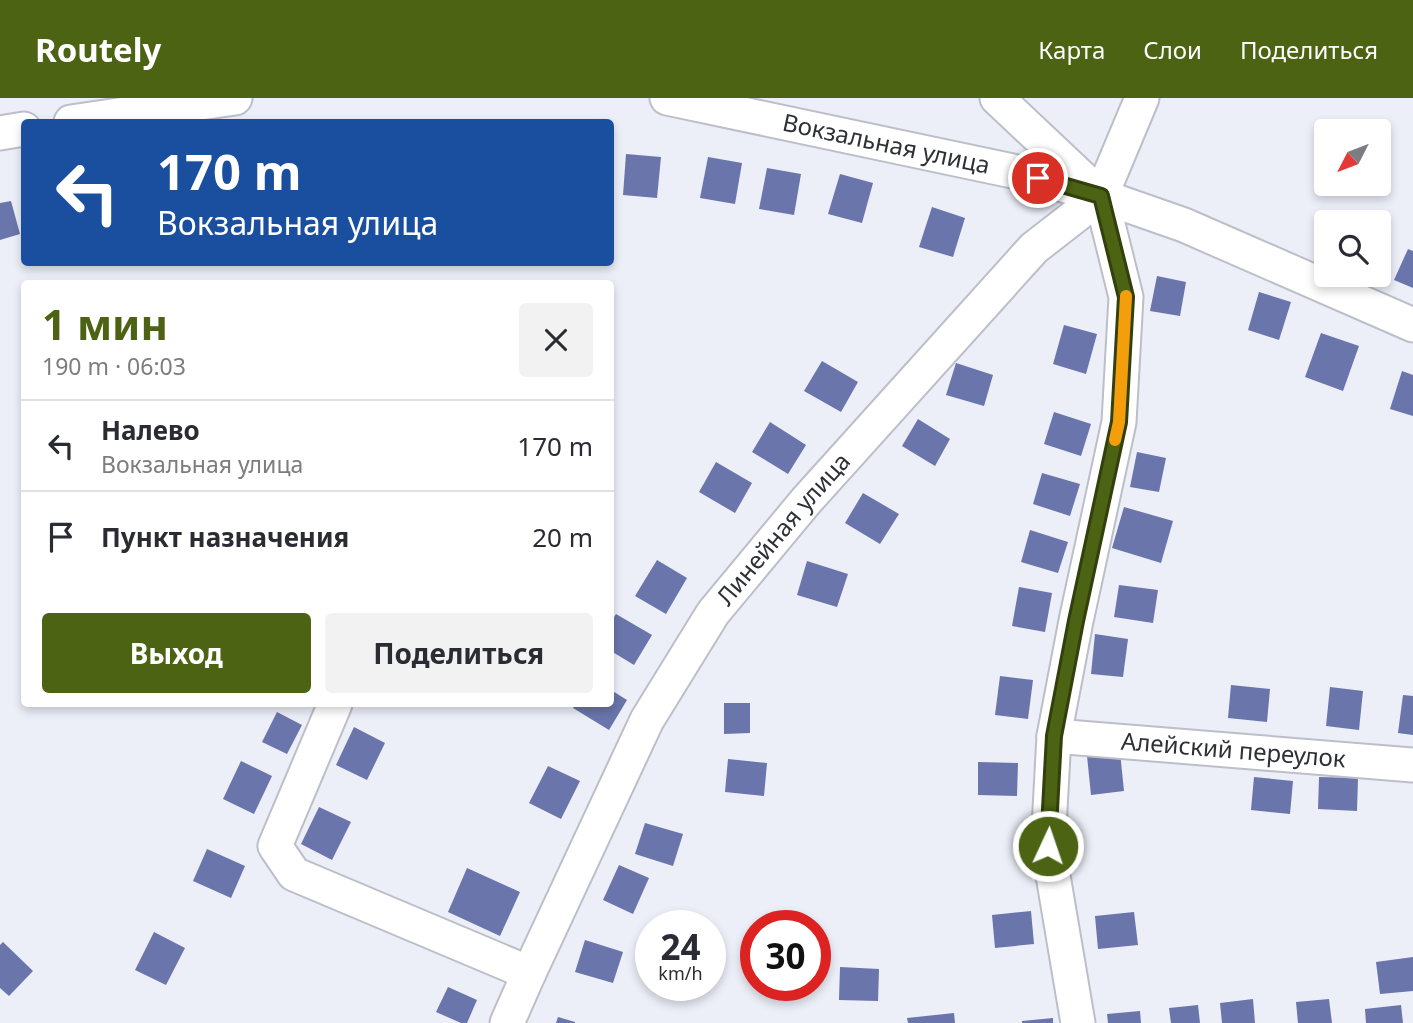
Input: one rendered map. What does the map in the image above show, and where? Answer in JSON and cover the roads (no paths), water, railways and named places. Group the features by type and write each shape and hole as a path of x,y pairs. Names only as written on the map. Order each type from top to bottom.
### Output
{"street":[{"path":"92,119 235,98"},
{"name":"Вокзальная улица","path":"667,98 1017,172 1101,196 1184,225 1413,325"},
{"path":"997,98 1101,196 1126,297 1119,422 1054,736 1048,846 1078,1023"},
{"name":"Линейная улица","path":"507,1023 647,720 713,613 806,502 1034,248 1101,196 1142,98"},
{"path":"0,133 21,130"},
{"path":"334,707 275,846 294,874 529,973"},
{"name":"Алейский переулок","path":"1054,736 1413,765"}]}
